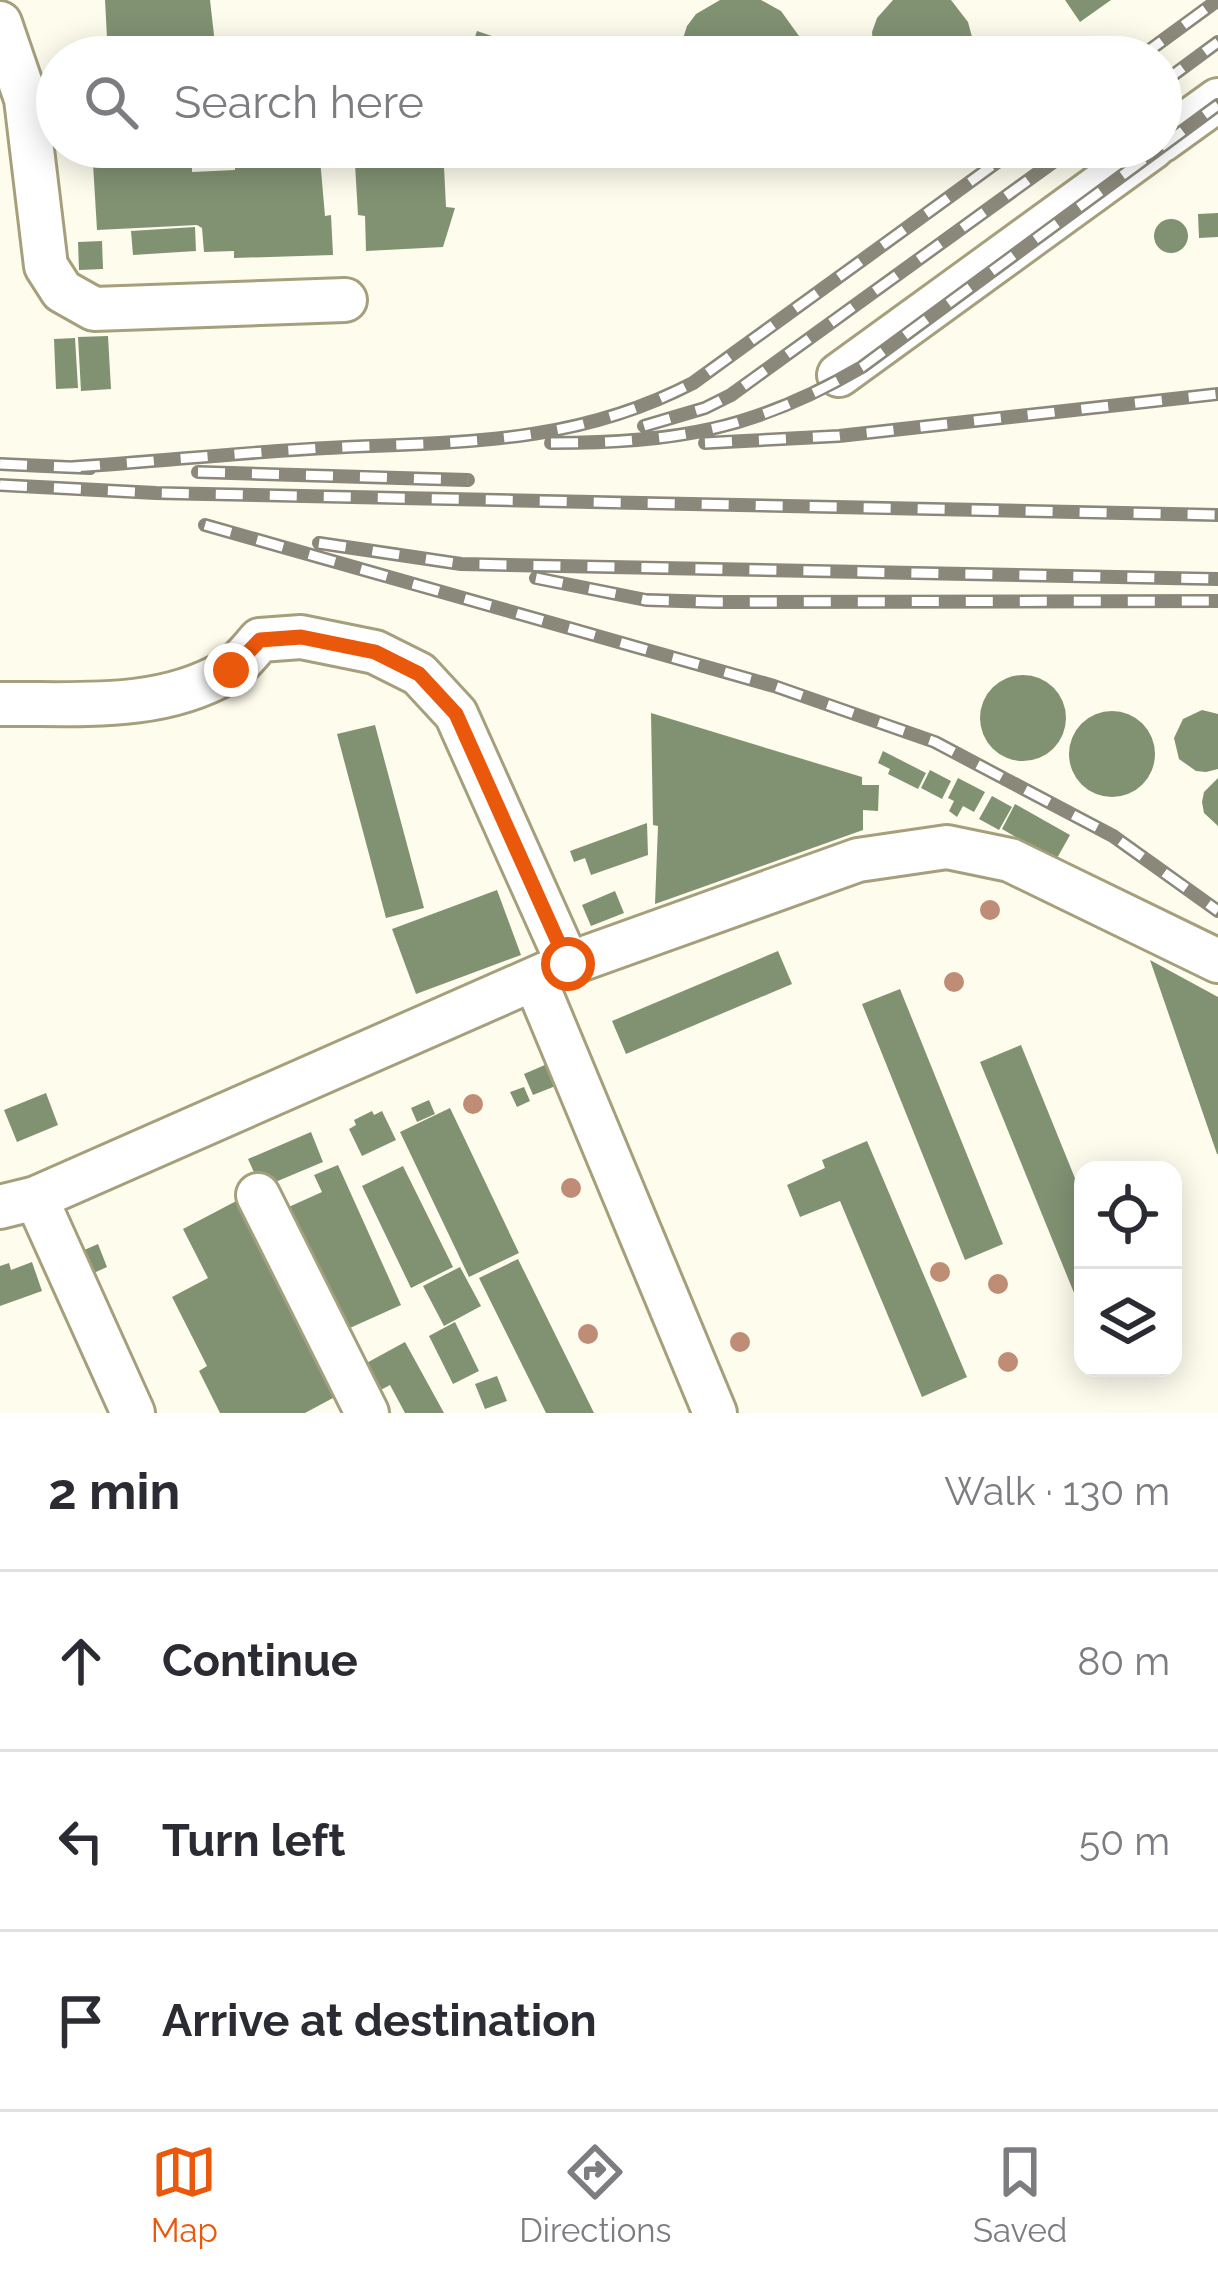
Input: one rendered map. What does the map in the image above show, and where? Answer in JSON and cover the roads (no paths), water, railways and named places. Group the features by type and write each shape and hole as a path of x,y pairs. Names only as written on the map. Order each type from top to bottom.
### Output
{"lane":[{"path":"0,23 26,99 46,266 62,291 94,309 345,300"},
{"path":"1182,126 1218,100"},
{"path":"839,375 1124,168"},
{"path":"0,704 144,701 182,692 231,670 260,640 301,637 375,652 419,674 456,714 715,1413"},
{"path":"133,1413 18,1202 552,972 858,860 946,847 1010,860 1218,961"},
{"path":"258,1195 367,1413"}],"railway":[{"path":"1169,36 1218,0"},
{"path":"1182,69 1218,42"},
{"path":"1182,132 1218,105"},
{"path":"73,467 481,440 608,417 693,383 989,168"},
{"path":"644,426 731,395 1045,168"},
{"path":"551,443 637,440 712,429 823,388 862,367 1132,168"},
{"path":"705,443 839,436 1218,394"},
{"path":"0,464 90,468"},
{"path":"198,472 468,480"},
{"path":"0,485 156,493 1218,515"},
{"path":"205,525 774,686 935,742 1113,836 1218,911"},
{"path":"319,543 461,564 1218,579"},
{"path":"536,578 646,600 1218,601"}]}
